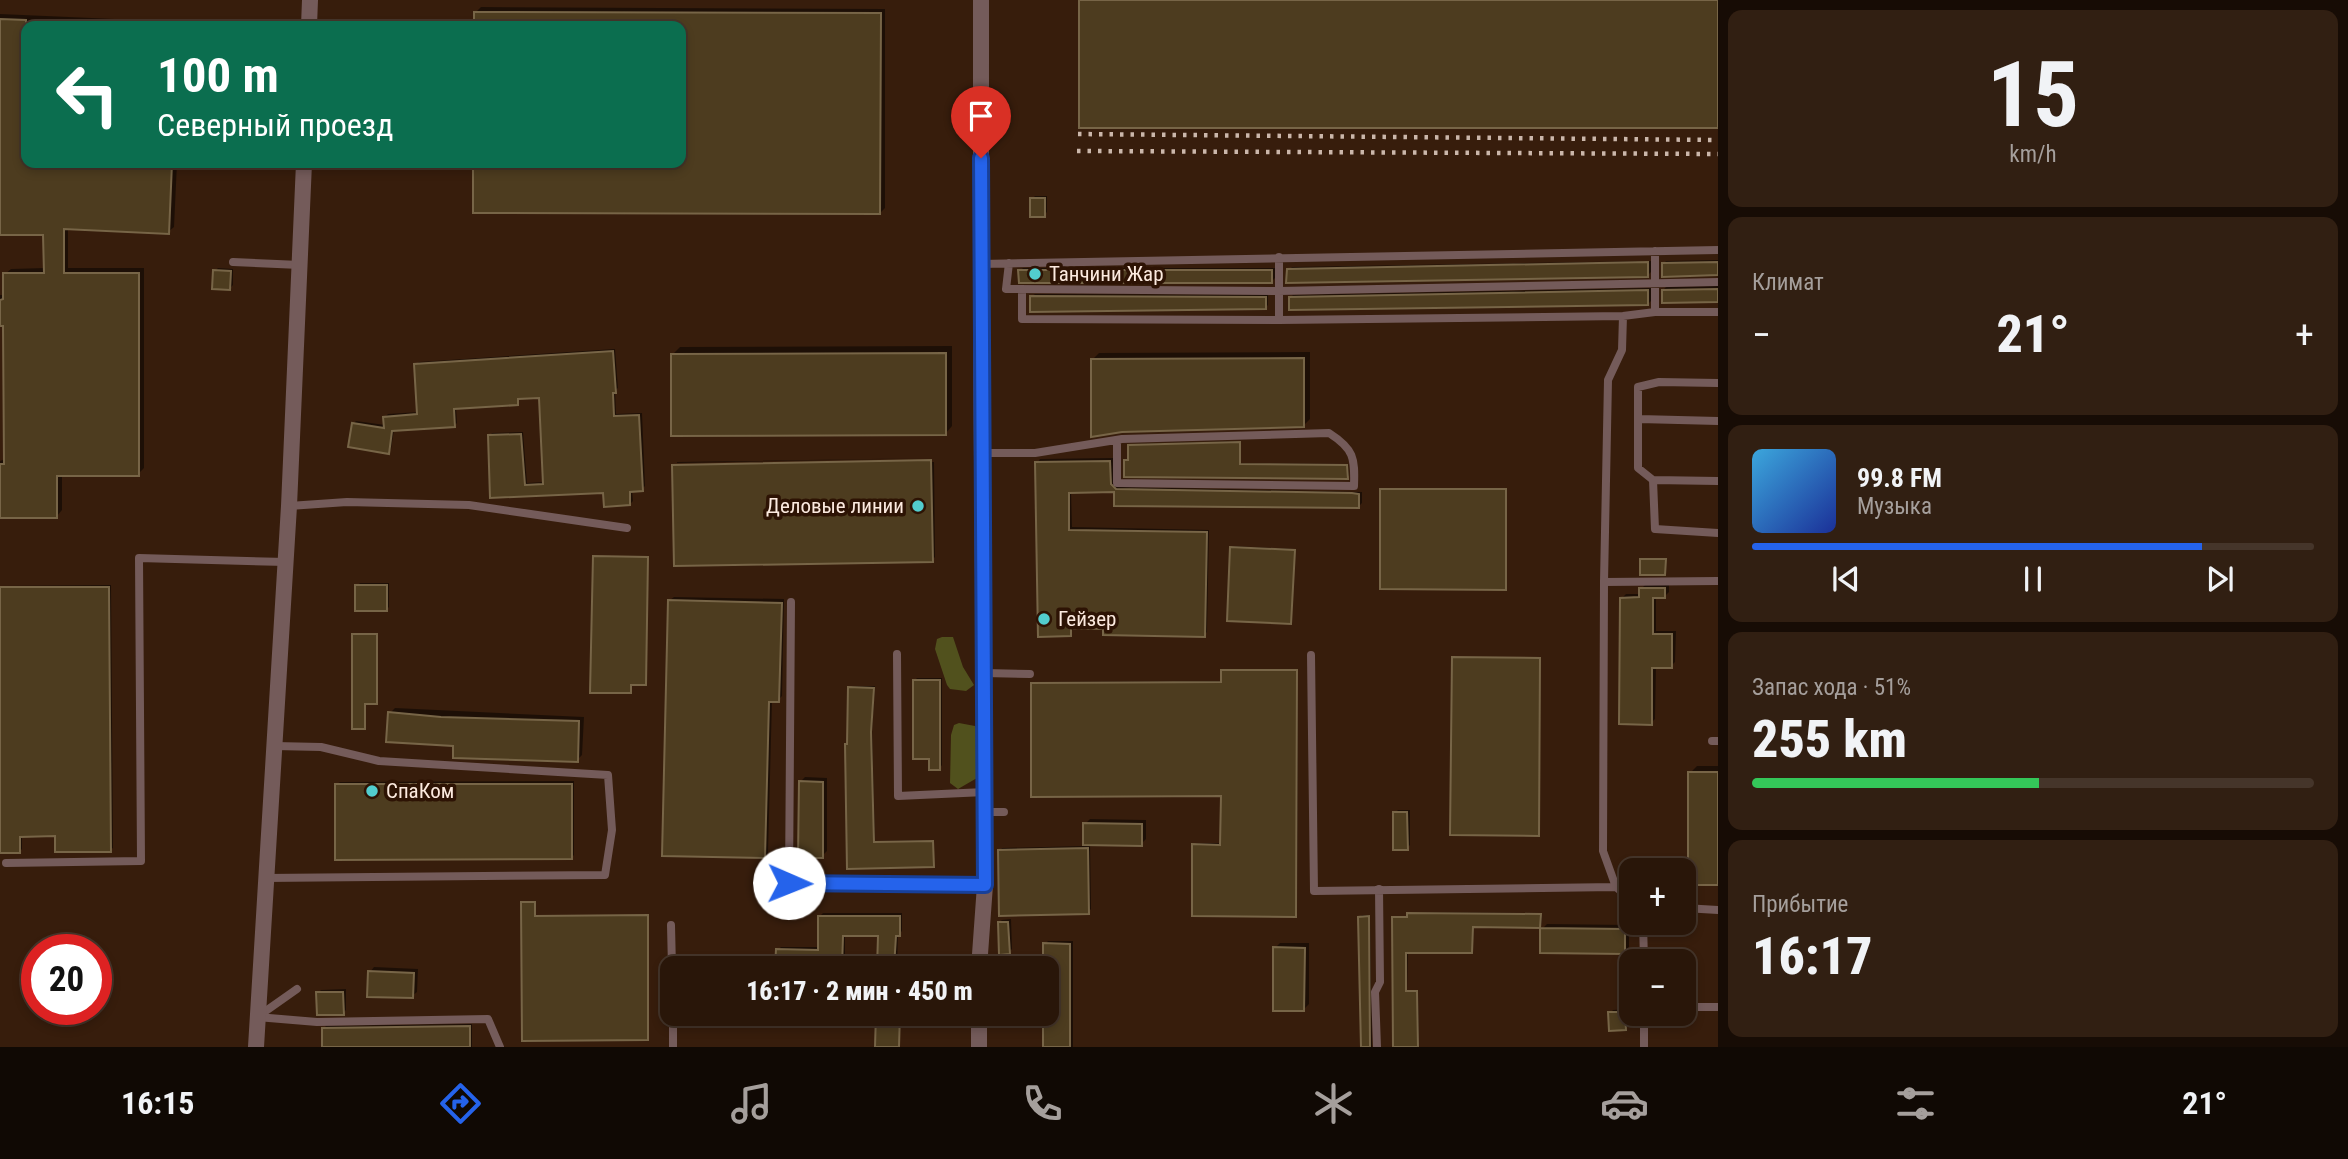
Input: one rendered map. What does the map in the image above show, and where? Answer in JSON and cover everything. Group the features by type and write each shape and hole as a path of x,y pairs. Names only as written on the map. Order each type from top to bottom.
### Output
{"street":[{"path":"309,21 310,0"},
{"path":"980,956 985,885 981,0"},
{"path":"256,1047 286,562 304,168"},
{"path":"979,1026 979,1047"}],"lane":[{"path":"981,264 1718,250"},
{"path":"1655,251 1655,312"},
{"path":"1279,257 1279,320"},
{"path":"233,262 300,265"},
{"path":"1009,263 1006,289 1279,291 1718,282"},
{"path":"1022,289 1022,319 1279,320 1623,316 1655,312 1718,312"},
{"path":"1619,890 1603,850 1604,582 1608,380 1622,350 1623,316"},
{"path":"1718,383 1659,382 1639,387 1639,468 1653,480 1718,481"},
{"path":"1639,419 1718,421"},
{"path":"983,453 1035,453 1117,440 1329,433 1344,443 1352,454 1355,464 1354,486 1117,483 1117,440"},
{"path":"1653,480 1655,529 1718,533"},
{"path":"289,506 347,502 469,505 627,528"},
{"path":"6,863 141,861 139,558 286,562"},
{"path":"1604,582 1718,581"},
{"path":"792,602 789,883 985,885"},
{"path":"897,654 898,796 985,792"},
{"path":"1311,655 1314,891 1616,887"},
{"path":"984,673 1030,674"},
{"path":"265,878 606,875 612,830 608,775 379,761 321,747 275,746"},
{"path":"985,812 1004,812"},
{"path":"1377,1047 1376,992 1380,982 1379,889"},
{"path":"1696,909 1718,910"},
{"path":"671,925 672,956"},
{"path":"257,1017 297,989"},
{"path":"1696,1007 1718,1007"},
{"path":"257,1017 317,1022 488,1019 500,1047"},
{"path":"673,1026 673,1047"},
{"path":"1644,1026 1644,1047"}],"shaded area":[{"path":"953,637 963,667 974,685 966,691 950,689 947,685 935,649 937,639"},
{"path":"959,723 975,726 977,730 977,778 958,789 950,783 951,735 954,725"}],"building":[{"path":"1079,0 1718,0 1718,128 1079,128"},
{"path":"474,12 881,13 880,214 473,213 473,168 686,168 686,21 474,21"},
{"path":"0,19 26,20 21,21 21,168 172,168 169,234 64,229 64,273 139,273 139,476 57,476 57,518 0,518 0,464 4,464 3,326 0,326 3,273 44,273 43,235 0,235"},
{"path":"1030,198 1045,198 1045,217 1030,217"},
{"path":"1648,262 1648,277 1286,283 1287,269"},
{"path":"1718,262 1718,275 1662,277 1662,263"},
{"path":"213,270 231,271 230,290 212,289"},
{"path":"1018,270 1272,270 1272,283 1019,283"},
{"path":"1718,289 1718,302 1662,303 1662,290"},
{"path":"1648,290 1648,305 1289,310 1289,297"},
{"path":"1030,296 1266,297 1266,309 1030,312"},
{"path":"613,351 616,393 613,393 614,416 639,415 643,491 630,492 630,505 604,507 603,493 490,498 488,435 521,434 525,485 543,484 539,398 518,399 518,405 454,409 455,427 392,431 389,454 348,447 352,423 384,428 383,417 417,414 414,364"},
{"path":"946,353 946,435 671,436 671,354"},
{"path":"1304,358 1304,427 1122,432 1091,437 1091,359"},
{"path":"1240,442 1240,464 1347,465 1348,479 1124,477 1124,460 1128,460 1128,445"},
{"path":"931,460 933,562 674,566 672,465"},
{"path":"1110,461 1111,484 1116,489 1352,493 1359,494 1359,508 1114,506 1114,492 1069,493 1069,530 1207,532 1205,637 1103,635 1103,629 1071,628 1071,636 1038,637 1035,462"},
{"path":"1380,489 1506,489 1506,590 1380,589"},
{"path":"1230,547 1295,550 1291,624 1227,621"},
{"path":"593,556 648,557 646,685 631,685 631,693 590,693"},
{"path":"1640,559 1666,559 1665,575 1640,575"},
{"path":"355,585 387,585 387,611 355,611"},
{"path":"0,587 109,587 111,852 55,852 55,836 20,837 20,853 0,853"},
{"path":"1639,588 1665,588 1665,598 1653,598 1653,634 1672,634 1672,668 1652,668 1652,725 1619,724 1620,598 1639,597"},
{"path":"668,600 782,603 779,702 769,702 765,858 662,856"},
{"path":"352,634 377,634 377,704 365,704 365,729 352,729"},
{"path":"1452,657 1540,658 1539,836 1450,835"},
{"path":"1221,670 1297,670 1296,917 1192,916 1192,844 1220,845 1221,796 1031,797 1031,683 1221,682"},
{"path":"913,680 940,680 940,770 929,770 929,759 913,759"},
{"path":"848,687 874,688 871,732 874,842 933,841 934,867 847,869 845,744"},
{"path":"388,712 441,717 579,721 578,762 453,758 453,746 386,742"},
{"path":"1688,772 1718,772 1718,885 1696,885 1696,858 1688,858"},
{"path":"799,781 823,782 823,858 798,858"},
{"path":"335,784 572,784 572,859 335,860"},
{"path":"1393,812 1407,812 1408,850 1393,850"},
{"path":"1083,823 1142,824 1142,846 1083,845"},
{"path":"1088,848 1089,914 999,916 998,850"},
{"path":"521,902 535,902 535,916 648,915 648,1040 522,1041"},
{"path":"1407,913 1541,914 1540,928 1473,927 1472,953 1406,953 1406,991 1417,991 1418,1047 1393,1047 1392,917 1407,917"},
{"path":"818,916 900,916 900,936 896,936 895,956 877,956 878,936 843,936 842,956 776,956 776,949 818,950"},
{"path":"1369,916 1370,1047 1361,1047 1358,917"},
{"path":"998,922 1008,922 1010,954 999,955"},
{"path":"1540,928 1619,929 1619,935 1625,935 1625,949 1619,949 1619,954 1540,953"},
{"path":"1043,943 1070,944 1070,1047 1043,1047 1043,1026 1059,1026 1059,956 1043,956"},
{"path":"1273,947 1305,948 1304,1011 1273,1011"},
{"path":"368,971 414,973 413,998 367,997"},
{"path":"316,992 343,992 344,1015 317,1015"},
{"path":"1608,1012 1619,1012 1619,1026 1626,1026 1626,1030 1609,1031"},
{"path":"470,1026 470,1047 322,1047 322,1028"},
{"path":"876,1026 900,1026 899,1047 875,1047"}],"railway":[{"path":"1078,134 1718,140"},
{"path":"1077,151 1718,154"}],"place":[{"name":"Танчини Жар","path":"1035,274"},
{"name":"Деловые линии","path":"918,506"},
{"name":"Гейзер","path":"1044,619"},
{"name":"СпаКом","path":"372,791"}],"route":[{"path":"789,883 985,885 981,158"}]}
